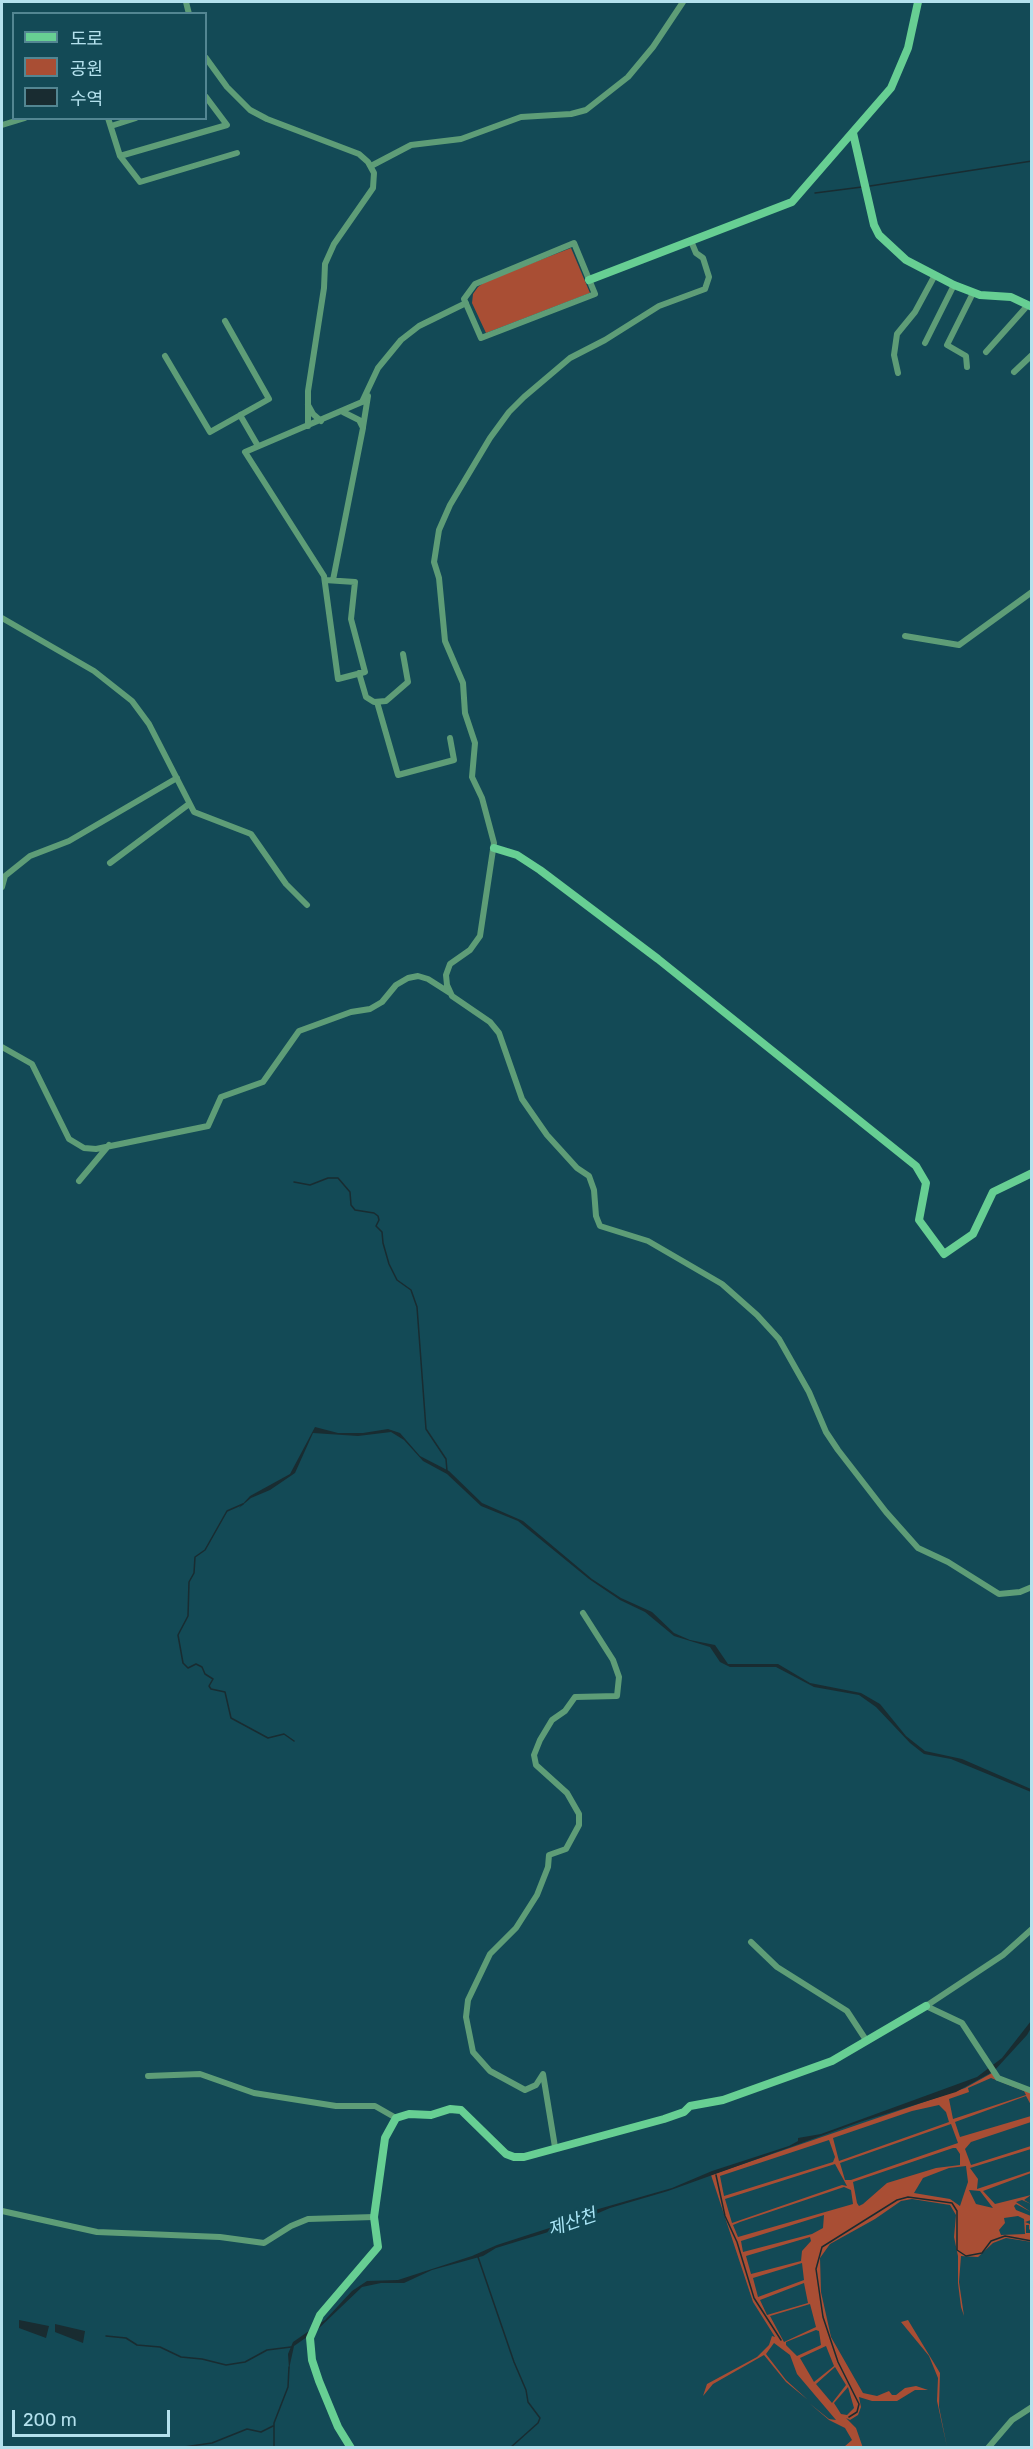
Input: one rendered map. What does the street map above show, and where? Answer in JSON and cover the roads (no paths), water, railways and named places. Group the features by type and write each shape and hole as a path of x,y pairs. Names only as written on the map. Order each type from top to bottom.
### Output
{"street":[{"path":"371,166 411,145 461,139 521,117 571,114 586,110 628,77 653,47 683,2"},
{"path":"589,280 792,202 891,88 908,48 918,2"},
{"path":"207,59 227,87 258,116 351,151 364,158 371,166 375,179 373,188 334,244 325,264 308,404 308,426"},
{"path":"120,156 227,125 207,99"},
{"path":"2,125 18,120"},
{"path":"109,120 120,156 140,182 237,153"},
{"path":"111,126 130,120"},
{"path":"853,133 877,232 906,260 954,285 973,293 1006,295 1030,306 986,352"},
{"path":"450,993 446,980 447,969 454,960 474,946 480,936 494,848 482,798 472,777 475,743 465,712 463,683 445,641 434,562 439,530 450,505 483,450 520,401 570,358 605,340 659,306 705,289 709,277 703,258 696,253 691,241"},
{"path":"574,243 589,280 595,294 481,338 464,299 481,280 574,243"},
{"path":"898,373 894,355 897,334 915,312 935,275"},
{"path":"925,344 954,285"},
{"path":"967,367 966,356 947,345 973,293"},
{"path":"325,580 355,582 351,620 365,672 338,679 325,580 245,452 362,402 378,369 400,340 419,326 466,303"},
{"path":"165,356 210,432 269,399 225,321"},
{"path":"1014,372 1032,356"},
{"path":"333,580 368,392"},
{"path":"308,404 313,414 321,421"},
{"path":"343,412 355,416 363,428"},
{"path":"240,415 258,446"},
{"path":"905,636 959,645 1032,592"},
{"path":"2,618 94,671 119,689 149,724 189,804 199,814 251,834 286,884 307,902 307,905"},
{"path":"358,674 366,697 377,702 390,700 408,682 403,654"},
{"path":"377,702 398,775 454,760 450,738"},
{"path":"2,887 5,876 30,856 69,841 177,778"},
{"path":"110,863 189,804"},
{"path":"494,848 518,855 540,870 650,953 909,1160 922,1173 926,1183 919,1220 944,1254 973,1234 993,1192 1032,1173"},
{"path":"2,1047 32,1064 69,1139 84,1148 96,1149 154,1139 208,1126 221,1097 263,1082 299,1031 351,1012 369,1009 382,1002 396,985 408,978 418,976 428,979 490,1022 499,1033 522,1099 547,1135 577,1168 589,1176 594,1190 596,1216 600,1226 648,1241 722,1284 757,1315 783,1347 809,1392 834,1445 886,1512 918,1548 948,1562 999,1594 1020,1592 1032,1587"},
{"path":"79,1181 109,1145"},
{"path":"555,2147 543,2074 536,2085 525,2090 487,2069 471,2047 466,2017 468,2000 482,1976 488,1957 521,1921 537,1895 548,1867 549,1855 566,1849 579,1825 577,1809 567,1793 536,1765 534,1755 540,1740 552,1720 565,1711 575,1697 617,1696 619,1683 614,1663 583,1613"},
{"path":"148,2076 200,2074 262,2095 352,2107 375,2106 396,2118 458,2110 510,2156 524,2157 664,2119 693,2105 734,2096 832,2061 926,2006 1003,1955 1032,1929"},
{"path":"751,1942 777,1967 847,2011 866,2040"},
{"path":"926,2006 962,2023 999,2078 1032,2091"},
{"path":"351,2448 338,2427 319,2381 312,2360 310,2338 320,2315 376,2252 378,2239 374,2217 386,2138 396,2118"},
{"path":"2,2211 97,2232 220,2237 264,2243 291,2226 308,2219 374,2217"},
{"path":"988,2448 1012,2420 1032,2407"}],"water":[{"path":"315,1427 338,1433 363,1433 388,1429 400,1433 420,1456 449,1471 482,1503 523,1521 592,1579 621,1598 652,1612 674,1633 690,1640 715,1645 728,1664 778,1664 810,1683 861,1693 880,1704 906,1736 925,1751 962,1759 1031,1789 1031,1792 951,1759 924,1754 910,1743 876,1707 859,1695 814,1687 776,1667 730,1667 720,1662 710,1647 674,1636 645,1612 620,1600 589,1579 518,1521 481,1506 447,1474 423,1461 404,1440 391,1432 358,1436 313,1433 295,1473 270,1490 251,1498 239,1508 250,1496 290,1474"},
{"path":"1031,2021 1031,2028 1027,2035 994,2071 956,2092 860,2122 668,2191 610,2208 568,2226 496,2248 483,2256 432,2270 404,2283 381,2283 362,2287 317,2330 294,2346 289,2369 288,2354 293,2342 325,2320 352,2291 367,2281 398,2280 472,2256 595,2210 672,2188 712,2171 789,2146 798,2141 798,2138 821,2134 977,2077 1002,2058"},
{"path":"19,2320 49,2326 46,2338 19,2328"},
{"path":"55,2324 85,2331 83,2343 55,2332"}],"waterway":[{"path":"870,186 1032,161"},
{"path":"815,193 862,187"},
{"path":"294,1182 310,1185 328,1178 338,1178 350,1192 351,1205 355,1210 374,1213 378,1216 376,1226 382,1232 389,1264 397,1280 411,1290 417,1307 426,1429 446,1459 447,1471"},
{"path":"243,1504 227,1511 205,1550 195,1557 194,1573 189,1582 188,1616 178,1635 183,1663 188,1668 196,1664 202,1667 205,1674 213,1679 209,1686 211,1689 225,1692 231,1718 268,1738 284,1734 294,1741"},
{"path":"716,2175 725,2216 737,2242 754,2298 781,2340"},
{"path":"849,2417 857,2412 859,2404 838,2362 823,2317 816,2269 822,2247 897,2200 908,2197 952,2203 957,2211 957,2250 966,2256 982,2253 991,2241 1005,2236 1032,2241"},
{"path":"478,2257 526,2390 528,2402 540,2418 538,2423 510,2448"},
{"name":"제산천","path":"106,2336 126,2338 137,2345 160,2347 181,2357 226,2365 245,2362 267,2350 291,2347"},
{"path":"274,2448 274,2423 288,2387 289,2367"},
{"path":"177,2448 212,2443 247,2429 261,2432 273,2426"}]}
